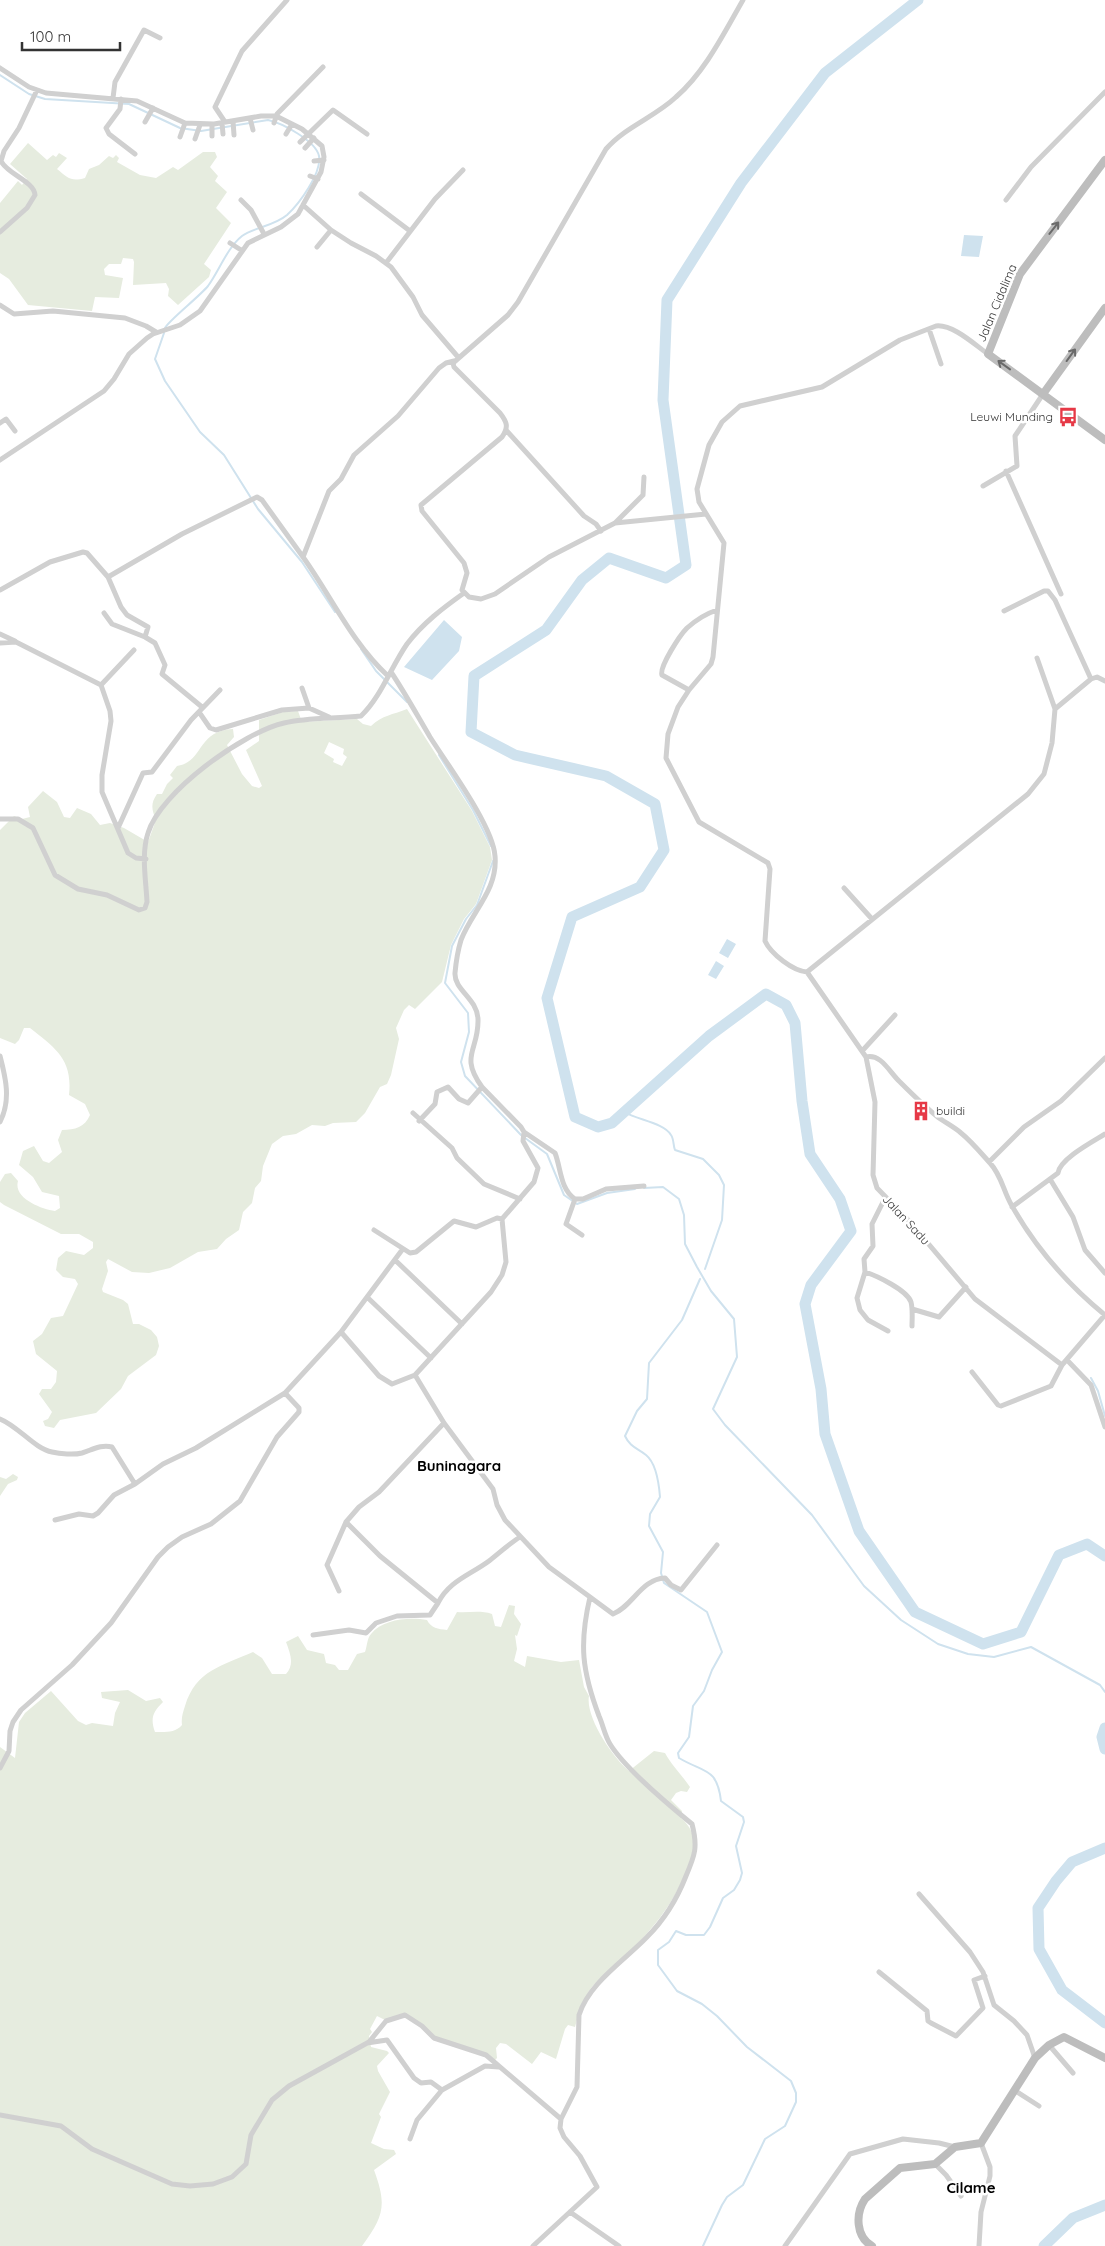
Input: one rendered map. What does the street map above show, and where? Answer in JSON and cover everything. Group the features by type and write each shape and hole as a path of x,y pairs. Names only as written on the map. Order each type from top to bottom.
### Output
{"main road":[{"name":"Jalan Cidalima","path":"1105,160 1020,274 988,354 1105,440"},
{"path":"1043,394 1105,308"},
{"path":"872,2246 864,2240 859,2232 859,2219 865,2199 900,2168 935,2164 955,2147 981,2143 1034,2058 1049,2045 1064,2037 1105,2058"}],"street":[{"path":"223,128 215,107 232,70 246,45 287,0"},
{"path":"303,557 329,491 341,479 354,455 398,416 439,368 456,359 508,315 518,302 549,244 606,149 615,138 678,96 703,66 743,0"},
{"path":"113,98 115,82 144,30 160,38"},
{"path":"274,123 276,116 323,67"},
{"path":"0,68 35,95 46,93 113,98 121,104"},
{"path":"1006,200 1031,166 1105,92"},
{"path":"0,232 27,208 35,195 32,188 14,175 1,161 4,151 35,95"},
{"path":"135,154 107,130 107,125 121,104 137,101 183,130 200,127 212,131 233,128 276,116"},
{"path":"304,139 336,110 367,134"},
{"path":"146,120 151,111"},
{"path":"0,460 104,391 114,379 129,354 159,332 170,329 200,311 220,285 240,249 262,230 289,222 303,205 306,191 314,178 322,146 309,144 289,130 276,116"},
{"path":"196,138 200,127"},
{"path":"386,262 435,199 463,170"},
{"path":"361,194 410,231"},
{"path":"241,200 251,210 262,230"},
{"path":"303,205 331,230 386,262 413,298 422,315 456,359"},
{"path":"317,247 331,230"},
{"path":"231,244 240,249"},
{"path":"1,309 14,314 53,311 125,318 159,332"},
{"path":"988,354 952,330 941,326 929,329 900,340 822,387 735,408 722,422 709,445 698,479 700,502 724,543 712,661 678,707 668,734 666,758 670,770 699,822 768,863 770,869 765,941 770,948 791,966 807,972 1028,794 1042,778 1052,743 1055,709 1037,658"},
{"path":"929,329 941,364"},
{"path":"456,359 454,368 506,421 506,430 502,437 420,505 422,511 464,563 467,573 462,590 464,594 481,599 495,594 574,542 615,524 643,495 644,478"},
{"path":"983,486 1017,466 1015,436 1043,394"},
{"path":"0,422 6,419 15,430"},
{"path":"506,430 584,516 596,524 601,531"},
{"path":"1006,471 1060,594"},
{"path":"108,577 182,534 257,497 262,500 328,593 358,643 372,661 389,674 473,804 493,847 495,857 490,888 461,940 455,976 461,989 474,1002 478,1018 477,1035 470,1063 472,1074 479,1089 517,1121 538,1168 534,1182 502,1219 506,1262 502,1275 491,1292 415,1375 392,1384 379,1376 341,1332"},
{"path":"615,524 706,514"},
{"path":"0,590 50,562 84,552 108,577 121,607 127,615 148,627 145,637"},
{"path":"1004,612 1044,591 1048,591 1055,600 1091,679"},
{"path":"0,819 18,819 34,828 55,876 78,889 107,895 139,910 145,908 147,902 145,844 148,831 167,802 208,765 237,743 263,729 285,722 329,717 361,716 372,704 407,644 426,622 464,594"},
{"path":"689,690 662,675 661,667 685,630 706,614 717,610"},
{"path":"104,614 112,624 145,637 156,645 165,666 162,674 200,710 210,728 216,730 282,710 309,708 329,717"},
{"path":"0,634 101,685 110,711 111,722 101,783 102,792 128,853 136,858 146,859"},
{"path":"0,642 16,642"},
{"path":"101,685 134,650"},
{"path":"1055,709 1091,679 1097,677 1105,681"},
{"path":"302,688 309,708"},
{"path":"118,828 143,773 152,772 200,710 220,690"},
{"path":"844,888 872,919"},
{"name":"Jalan Sadu","path":"807,972 863,1050 866,1057 875,1102 873,1175 877,1188 885,1198 899,1209 975,1299 1062,1365"},
{"path":"863,1050 895,1014"},
{"path":"866,1057 873,1055 879,1057 887,1070 906,1089 939,1118 961,1133 989,1162 1002,1180 1012,1207 1046,1257 1080,1293 1105,1315 1062,1365 1052,1386 1001,1406 972,1372"},
{"path":"0,1056 7,1095 6,1111 0,1122"},
{"path":"989,1162 1024,1127 1061,1101 1105,1058"},
{"path":"419,1121 435,1104 438,1092 448,1087 459,1100 468,1103 479,1089"},
{"path":"412,1113 452,1148 456,1158 484,1184 520,1199"},
{"path":"1012,1207 1058,1173 1059,1168 1064,1162 1105,1134"},
{"path":"524,1135 555,1153 564,1185 574,1201"},
{"path":"1050,1179 1074,1217 1084,1250 1105,1273"},
{"path":"574,1201 584,1200 606,1189 644,1186"},
{"path":"885,1198 872,1224 873,1246 864,1259 866,1272 857,1294 860,1310 868,1320 888,1331"},
{"path":"574,1201 566,1224 582,1235"},
{"path":"374,1230 402,1250 410,1253 416,1252 454,1221 476,1227 497,1218 502,1219"},
{"path":"55,1520 78,1514 92,1516 98,1513 114,1495 135,1484 163,1464 196,1448 285,1393 341,1332 402,1250"},
{"path":"395,1260 462,1324"},
{"path":"866,1272 887,1282 907,1296 912,1309 912,1326"},
{"path":"912,1309 938,1317 966,1287"},
{"path":"367,1297 431,1358"},
{"path":"1067,1360 1092,1385 1105,1428"},
{"path":"415,1375 444,1423 493,1489 497,1505 505,1520 549,1567 613,1614 648,1583 661,1579 676,1590 680,1590 717,1545"},
{"path":"0,1768 7,1758 13,1722 111,1623 158,1557 182,1538 211,1524 240,1501 277,1437 299,1412 299,1408 285,1393"},
{"path":"0,1419 22,1431 46,1451 78,1454 102,1446 112,1447 135,1484"},
{"path":"339,1591 328,1570 327,1560 346,1522 359,1507 379,1492 444,1423"},
{"path":"346,1522 380,1556 438,1603"},
{"path":"313,1635 349,1630 366,1633 376,1623 396,1616 430,1615 448,1587 490,1560 503,1547 520,1536"},
{"path":"532,2246 597,2187 577,2152 561,2132 561,2119 577,2088 579,2015 592,1991 649,1936 667,1914 679,1893 696,1852 692,1824 630,1767 610,1744 587,1685 584,1664 584,1624 590,1597"},
{"path":"919,1894 970,1952 985,1976 994,2005 1014,2021 1027,2035 1034,2058"},
{"path":"879,1972 927,2011 928,2021 956,2036 983,2008 974,1980 985,1976"},
{"path":"0,2115 61,2126 92,2148 172,2184 190,2186 213,2184 232,2177 246,2164 251,2135 272,2100 290,2086 367,2043 386,2021 404,2015 422,2026 434,2038 486,2055 561,2119"},
{"path":"367,2043 386,2040 414,2078 421,2083 431,2082 442,2090"},
{"path":"1049,2045 1073,2073"},
{"path":"410,2139 424,2109 442,2090 485,2066 499,2067"},
{"path":"1014,2090 1039,2106"},
{"path":"785,2246 850,2154 903,2139 955,2147"},
{"path":"979,2246 981,2212 990,2176 990,2167 981,2143"},
{"path":"935,2164 946,2174 961,2196"},
{"path":"570,2212 619,2246"}],"shaded area":[{"path":"28,143 47,160 53,155 56,157 59,153 67,158 57,169 67,177 76,180 85,178 89,169 99,165 109,156 113,158 116,155 119,158 117,162 140,175 156,178 173,167 178,170 203,152 215,152 217,157 210,167 218,176 215,181 227,192 216,208 231,223 204,264 211,270 209,277 178,305 168,296 169,289 166,283 133,285 133,259 123,258 121,264 109,264 104,269 105,275 123,278 119,298 95,297 92,311 28,305 9,279 0,273 0,203 18,181 22,185 27,179 10,164"},
{"path":"407,709 472,811 490,847 492,860 476,904 464,919 451,945 442,982 415,1009 409,1005 404,1010 396,1028 399,1039 391,1075 387,1084 380,1087 365,1113 356,1122 333,1123 325,1126 312,1125 296,1134 283,1136 272,1144 263,1166 261,1181 255,1188 252,1203 243,1212 239,1230 226,1239 217,1249 198,1252 170,1268 149,1273 132,1272 108,1259 106,1262 108,1271 102,1289 103,1292 128,1304 133,1324 139,1324 151,1330 157,1337 159,1346 156,1355 128,1376 121,1389 96,1413 60,1420 54,1428 45,1426 43,1421 48,1419 52,1412 39,1394 42,1389 51,1389 56,1382 57,1371 36,1354 33,1341 42,1334 51,1318 63,1316 78,1284 75,1279 63,1277 56,1270 58,1258 66,1251 84,1255 93,1248 93,1242 79,1234 61,1234 4,1205 0,1202 0,1182 5,1174 11,1173 18,1181 20,1193 29,1202 49,1210 55,1211 60,1208 59,1196 42,1192 33,1177 19,1165 23,1151 34,1146 43,1161 49,1163 62,1152 58,1140 62,1130 79,1127 90,1115 85,1104 69,1095 68,1072 65,1063 47,1042 30,1028 24,1028 19,1040 15,1044 0,1038 0,830 14,816 22,819 30,817 28,807 43,791 57,802 64,817 70,818 77,808 91,814 100,825 110,823 124,828 148,842 156,820 152,807 157,794 162,794 167,784 173,778 170,775 177,766 192,759 212,735 233,729 234,737 227,745 242,774 252,786 259,788 262,786 246,750 259,741 259,720 283,712 298,711 302,722 357,719 363,724 371,726 384,717","holes":["329,742 344,749 343,754 347,757 342,766 333,762 334,759 324,753"]},
{"path":"13,1474 18,1477 17,1480 8,1484 0,1496 0,1477 6,1479"},
{"path":"509,1605 515,1606 514,1614 521,1624 517,1636 515,1635 517,1649 514,1661 525,1667 527,1656 561,1662 579,1660 584,1687 589,1696 591,1715 601,1736 615,1757 629,1771 654,1751 665,1753 690,1787 687,1792 681,1791 676,1793 671,1800 682,1811 681,1818 691,1830 694,1842 690,1862 681,1884 652,1928 589,1991 575,2027 568,2025 565,2029 556,2059 541,2052 532,2064 506,2044 500,2043 496,2048 497,2058 494,2061 487,2054 435,2037 410,2016 385,2020 377,2016 370,2029 372,2032 369,2036 371,2047 389,2053 377,2066 390,2092 379,2114 381,2117 371,2143 384,2149 394,2150 396,2154 374,2170 381,2192 381,2210 375,2226 362,2246 0,2246 0,1747 15,1758 19,1722 25,1713 51,1691 78,1721 86,1725 92,1723 113,1726 115,1713 120,1702 102,1698 101,1692 128,1690 146,1701 160,1698 163,1702 153,1716 153,1727 155,1732 170,1732 182,1725 183,1713 190,1694 203,1677 221,1666 253,1652 262,1658 272,1674 286,1674 291,1662 286,1642 298,1636 307,1650 324,1654 326,1663 335,1665 339,1670 348,1670 357,1654 365,1652 371,1634 389,1622 405,1619 427,1620 435,1628 447,1630 457,1612 479,1612 492,1614 495,1626 501,1627"}],"water":[{"path":"964,235 983,236 979,257 961,256"},
{"path":"444,620 462,637 459,651 432,680 404,667"},
{"path":"727,939 736,944 728,958 719,953"},
{"path":"716,961 724,966 716,979 708,975"}],"waterway":[{"path":"918,0 825,73 741,183 667,300 663,400 686,565 666,578 609,558 582,580 546,630 474,676 471,732 515,755 606,776 655,804 664,850 640,887 572,917 547,998 575,1117 598,1127 612,1123 709,1036 766,994 786,1005 795,1023 802,1101 810,1154 840,1199 851,1231 811,1285 805,1304 821,1389 825,1434 859,1531 915,1612 983,1644 1021,1632 1059,1555 1087,1544 1105,1556"},
{"path":"0,75 29,94 45,99 129,104 180,128 201,131 268,120 298,134 317,150 319,156 317,171 309,188 297,204 282,219 242,236 228,253 208,286 165,328"},
{"path":"164,333 155,359 165,381 200,432 224,455 258,509 302,562 335,612"},
{"path":"361,649 376,671 407,702"},
{"path":"439,755 473,810 491,846"},
{"path":"493,861 477,905 466,919 452,946 445,983 468,1013 469,1032 461,1062 465,1076 521,1135"},
{"path":"624,1112 663,1127 672,1137 675,1150 703,1159 719,1175 724,1185 722,1220 705,1269"},
{"path":"525,1138 547,1154 564,1195 577,1204 607,1193 635,1189"},
{"path":"644,1188 663,1187 679,1199 684,1215 685,1244 711,1291 734,1319 737,1357 713,1409 725,1425 812,1515 864,1586 901,1620 938,1644 968,1654 994,1657 1031,1647 1100,1685 1105,1692"},
{"path":"700,1279 682,1320 649,1363 647,1399 637,1411 625,1436 631,1445 646,1455 652,1463 656,1474 660,1497 650,1514 649,1526 663,1552 661,1573 664,1583 707,1612 722,1652 712,1670 704,1691 693,1706 689,1737 678,1753 679,1758 713,1776 721,1801 743,1817 744,1822 736,1846 742,1873 734,1890 723,1898 710,1927 704,1935 686,1935 676,1931 669,1942 658,1950 658,1965 677,1991 702,2004 717,2016 747,2047 791,2081 796,2093 796,2102 785,2126 765,2139 743,2185 727,2197 722,2205 703,2246"},
{"path":"1091,1378 1098,1391 1105,1416"},
{"path":"1105,1728 1102,1737 1105,1749"},
{"path":"1105,1848 1072,1862 1056,1881 1038,1908 1039,1949 1062,1990 1105,2023"},
{"path":"1044,2246 1073,2218 1105,2205"}],"place":[{"name":"Leuwi Munding","path":"1068,417"},
{"name":"buildi","path":"921,1111"}],"district":[{"name":"Buninagara","path":"459,1466"},
{"name":"Cilame","path":"971,2188"}]}
